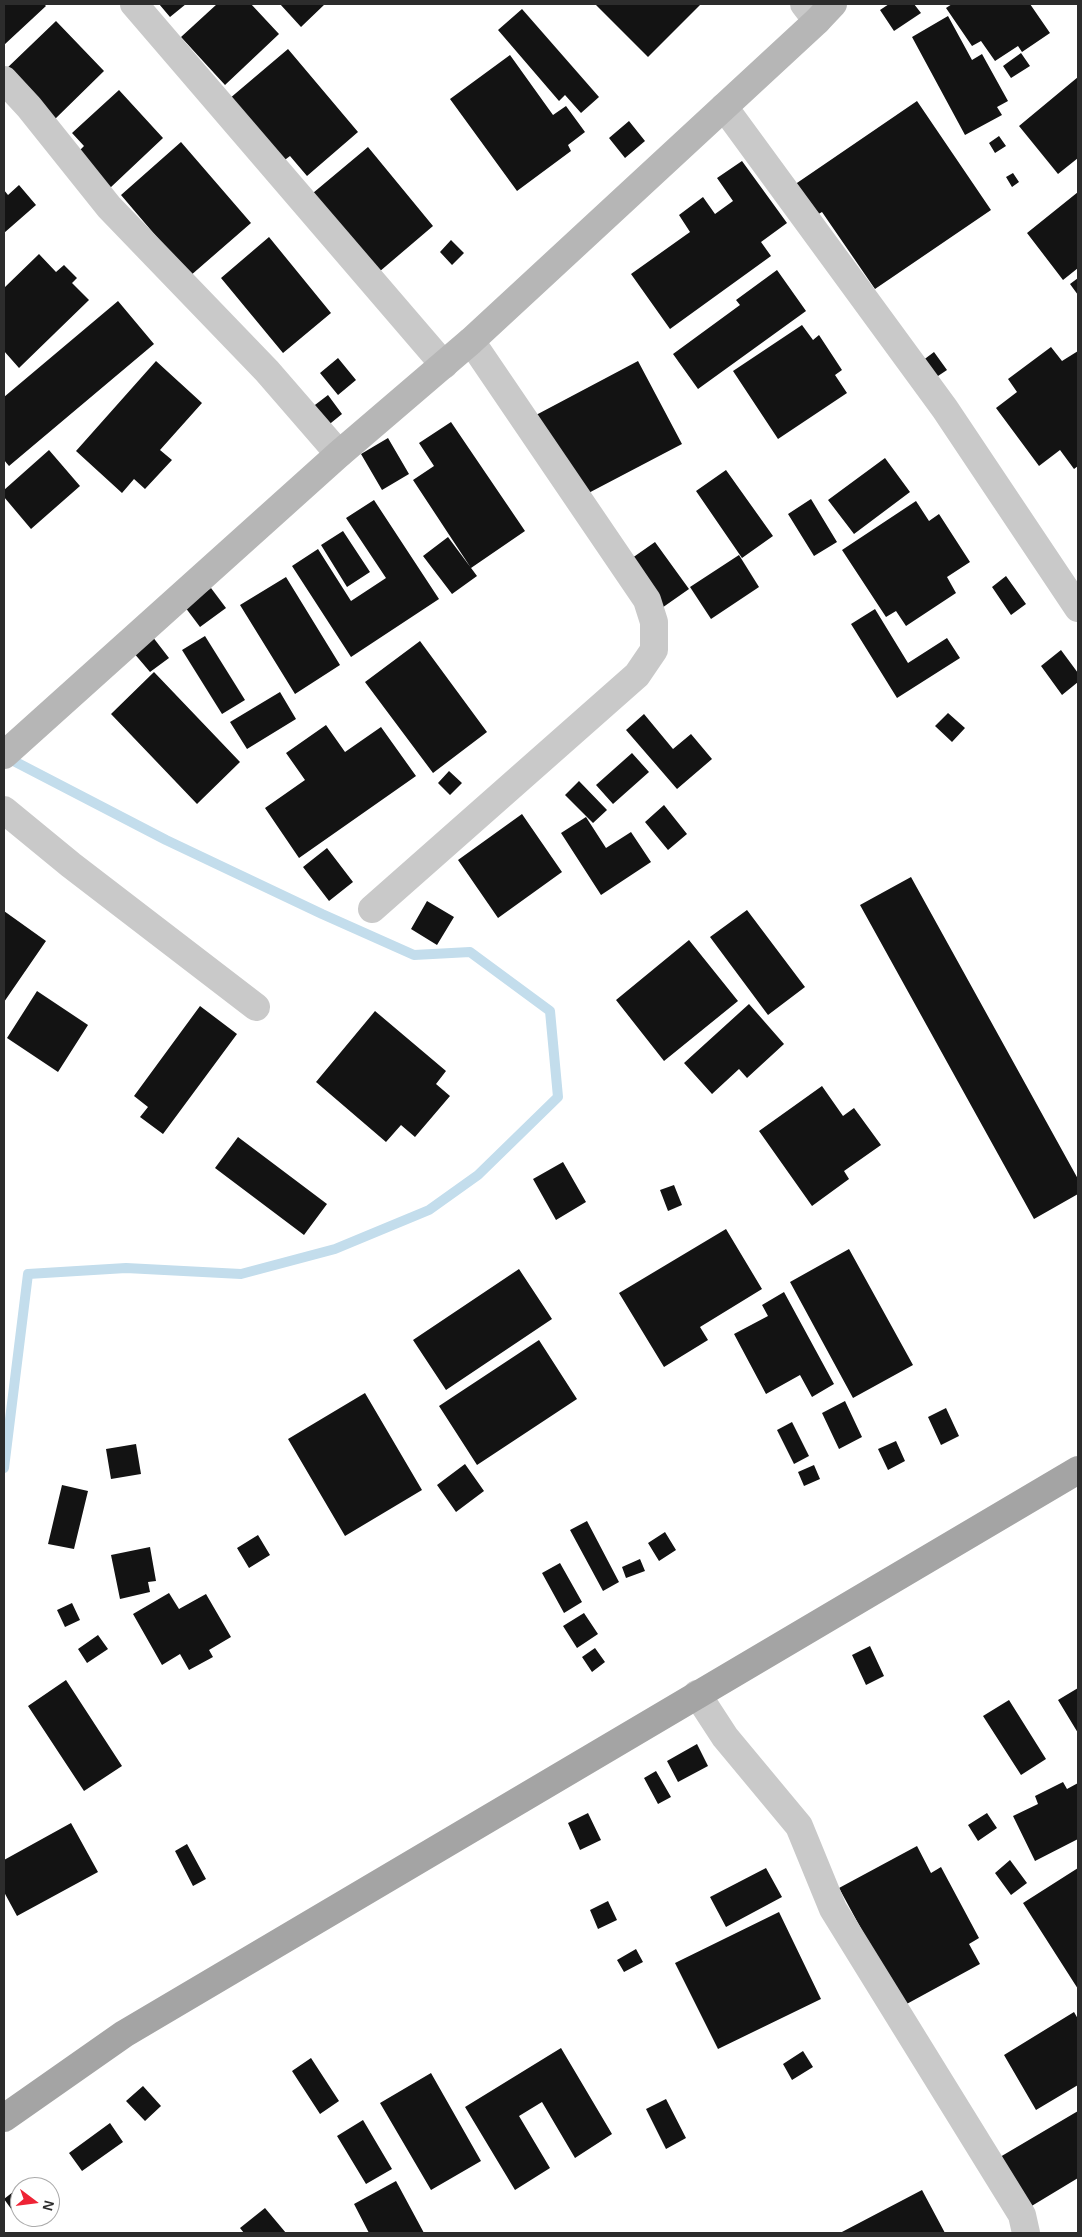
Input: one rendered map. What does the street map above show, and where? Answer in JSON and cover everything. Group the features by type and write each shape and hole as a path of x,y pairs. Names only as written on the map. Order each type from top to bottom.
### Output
{"main road":[{"path":"4,2118 124,2034 1078,1470"}],"street":[{"path":"134,4 444,365"},
{"path":"13,747 339,454 471,341 724,107 818,10"},
{"path":"4,80 29,107 109,207 267,371 339,454"},
{"path":"724,107 945,409 1078,608"},
{"path":"372,909 637,675 654,650 654,622 647,600 471,341"},
{"path":"4,810 71,865 256,1007"},
{"path":"697,1694 725,1737 799,1826 833,1909 1022,2216 1026,2233"}],"building":[{"path":"4,4 44,4 46,6 4,45"},
{"path":"159,4 186,4 170,17"},
{"path":"217,4 251,4 279,34 225,85 181,37"},
{"path":"280,4 325,4 301,27"},
{"path":"595,4 701,4 648,57"},
{"path":"889,4 914,4 921,13 894,31 880,10"},
{"path":"952,4 1030,4 1050,33 1022,52 1018,46 995,61 981,41 972,46 946,8"},
{"path":"522,9 599,97 581,113 565,95 559,101 498,30"},
{"path":"948,16 972,60 982,54 1008,101 997,107 1002,115 965,135 912,37"},
{"path":"56,21 104,71 53,121 5,70"},
{"path":"288,49 358,132 307,176 290,156 282,162 229,99"},
{"path":"1021,53 1030,66 1011,78 1003,66"},
{"path":"510,55 553,115 566,106 585,132 568,145 571,151 517,191 450,99"},
{"path":"1078,77 1078,158 1058,174 1019,126"},
{"path":"119,90 163,138 110,188 77,153 84,146 72,133"},
{"path":"917,101 991,210 875,289 822,212 815,216 794,185"},
{"path":"629,121 645,141 625,158 609,138"},
{"path":"999,136 1006,146 995,153 989,143"},
{"path":"181,142 251,223 190,276 121,195"},
{"path":"368,147 433,226 379,272 313,193"},
{"path":"742,161 787,223 761,242 771,256 670,329 631,274 690,232 679,215 703,197 715,214 733,201 717,178"},
{"path":"1013,173 1019,182 1012,187 1006,177"},
{"path":"19,185 36,205 4,233 4,190 8,195"},
{"path":"1078,192 1078,268 1063,280 1027,233"},
{"path":"269,237 331,313 283,353 221,278"},
{"path":"451,240 464,253 452,265 440,252"},
{"path":"39,254 56,272 64,265 77,278 72,283 89,300 19,368 4,351 4,288"},
{"path":"777,270 806,311 698,389 673,354 740,305 736,300"},
{"path":"1078,278 1078,295 1070,284"},
{"path":"118,301 154,344 9,466 4,460 4,397"},
{"path":"802,325 813,340 819,335 842,370 835,375 847,393 778,439 733,371"},
{"path":"1051,347 1062,361 1078,351 1078,466 1074,469 1060,450 1039,466 996,408 1017,392 1008,379"},
{"path":"934,352 947,370 935,378 922,361"},
{"path":"338,358 356,380 338,395 320,373"},
{"path":"156,361 202,403 160,450 172,460 145,489 134,479 122,493 76,451"},
{"path":"638,361 682,444 579,498 536,415"},
{"path":"328,395 342,414 326,427 311,408"},
{"path":"451,422 525,531 471,568 413,480 434,466 419,443"},
{"path":"388,438 409,474 382,490 361,454"},
{"path":"49,450 80,486 31,529 4,497 4,490"},
{"path":"885,458 910,492 854,534 828,500"},
{"path":"726,470 773,536 742,558 696,491"},
{"path":"811,499 837,542 814,556 788,514"},
{"path":"374,500 439,599 351,657 292,566 318,549 351,601 386,578 346,518"},
{"path":"916,501 929,521 939,514 970,562 947,577 956,593 906,626 896,611 886,617 842,550"},
{"path":"343,531 370,572 347,587 321,545"},
{"path":"448,537 477,576 452,594 423,556"},
{"path":"655,542 689,589 659,610 625,563"},
{"path":"739,555 759,587 711,619 690,587"},
{"path":"1006,576 1026,604 1011,615 992,587"},
{"path":"286,577 340,665 295,694 240,605"},
{"path":"211,588 226,608 200,627 185,607"},
{"path":"875,609 908,663 947,638 960,658 897,698 851,624"},
{"path":"152,636 169,658 150,672 133,652"},
{"path":"205,636 245,700 222,714 182,650"},
{"path":"420,641 487,732 433,773 365,682"},
{"path":"1061,650 1078,673 1078,682 1062,695 1041,666"},
{"path":"154,672 240,762 197,804 111,714"},
{"path":"280,692 296,719 247,749 230,722"},
{"path":"948,713 965,728 952,742 935,726"},
{"path":"644,714 673,749 691,734 712,759 677,789 626,730"},
{"path":"326,725 345,752 381,727 416,776 299,858 265,808 305,780 286,753"},
{"path":"632,753 649,772 613,804 596,785"},
{"path":"449,771 462,783 450,795 438,783"},
{"path":"579,781 607,810 593,823 565,795"},
{"path":"664,805 687,834 668,850 645,822"},
{"path":"522,814 562,872 498,918 458,860"},
{"path":"586,817 606,848 631,832 651,862 601,895 561,833"},
{"path":"327,848 353,882 329,901 303,867"},
{"path":"911,877 1078,1179 1078,1194 1034,1219 860,905"},
{"path":"427,901 454,917 437,945 411,929"},
{"path":"747,910 805,987 768,1015 710,937"},
{"path":"4,911 46,941 4,1002"},
{"path":"689,940 738,1001 664,1061 616,1000"},
{"path":"37,991 88,1025 58,1072 7,1038"},
{"path":"749,1004 784,1044 747,1078 739,1069 712,1094 684,1063"},
{"path":"200,1006 237,1034 163,1134 140,1117 148,1107 134,1096"},
{"path":"375,1011 446,1071 436,1084 450,1096 415,1137 401,1125 386,1142 316,1082"},
{"path":"822,1086 843,1116 854,1108 881,1145 844,1171 849,1179 812,1206 759,1131"},
{"path":"238,1137 327,1204 304,1235 215,1168"},
{"path":"563,1162 586,1202 556,1220 533,1179"},
{"path":"674,1185 682,1205 668,1211 660,1190"},
{"path":"726,1229 762,1289 700,1327 708,1340 664,1367 619,1293"},
{"path":"849,1249 913,1365 853,1398 790,1282"},
{"path":"519,1269 552,1319 446,1390 413,1340"},
{"path":"784,1292 834,1384 812,1397 800,1375 766,1394 734,1334 768,1316 762,1305"},
{"path":"539,1340 577,1399 477,1465 439,1406"},
{"path":"365,1393 422,1490 345,1536 288,1439"},
{"path":"845,1401 862,1437 839,1449 822,1413"},
{"path":"946,1408 959,1436 941,1445 928,1417"},
{"path":"792,1422 809,1456 794,1464 777,1430"},
{"path":"896,1441 905,1461 888,1470 878,1449"},
{"path":"136,1444 141,1474 111,1479 106,1449"},
{"path":"465,1464 484,1491 456,1512 437,1485"},
{"path":"814,1465 820,1479 804,1486 798,1472"},
{"path":"62,1485 88,1491 74,1549 48,1544"},
{"path":"587,1521 619,1582 603,1591 570,1530"},
{"path":"665,1532 676,1550 659,1561 648,1543"},
{"path":"258,1535 270,1555 249,1568 237,1548"},
{"path":"150,1547 156,1581 148,1582 150,1592 120,1599 111,1555"},
{"path":"640,1559 645,1571 626,1578 622,1567"},
{"path":"560,1563 582,1602 564,1613 542,1573"},
{"path":"169,1593 179,1609 206,1594 231,1637 209,1650 213,1657 189,1670 180,1654 162,1665 133,1614"},
{"path":"72,1603 80,1620 65,1627 57,1610"},
{"path":"584,1613 598,1634 577,1648 563,1626"},
{"path":"98,1635 108,1649 87,1663 78,1649"},
{"path":"870,1646 884,1676 866,1685 852,1655"},
{"path":"595,1648 605,1662 592,1672 582,1657"},
{"path":"66,1680 122,1766 84,1791 28,1706"},
{"path":"1078,1688 1078,1733 1058,1700"},
{"path":"1009,1700 1046,1759 1021,1775 983,1716"},
{"path":"697,1744 708,1766 678,1782 667,1761"},
{"path":"656,1771 671,1797 658,1804 644,1778"},
{"path":"1063,1782 1067,1789 1078,1783 1078,1839 1035,1861 1013,1816 1038,1804 1035,1796"},
{"path":"588,1813 601,1840 580,1850 568,1823"},
{"path":"987,1813 997,1828 978,1841 968,1825"},
{"path":"71,1823 98,1872 17,1916 4,1892 4,1860"},
{"path":"187,1844 206,1879 193,1886 175,1851"},
{"path":"917,1846 931,1873 941,1867 979,1938 969,1944 980,1964 903,2006 839,1888"},
{"path":"1010,1860 1027,1883 1011,1895 995,1873"},
{"path":"766,1868 782,1897 726,1927 710,1897"},
{"path":"1078,1868 1078,1989 1023,1903"},
{"path":"608,1901 617,1920 598,1929 590,1910"},
{"path":"779,1912 821,1999 718,2049 675,1963"},
{"path":"636,1949 643,1962 624,1972 617,1960"},
{"path":"1074,2012 1078,2019 1078,2085 1036,2110 1004,2055"},
{"path":"561,2048 612,2134 575,2158 542,2102 519,2116 550,2168 515,2190 465,2107"},
{"path":"803,2051 813,2067 792,2080 783,2064"},
{"path":"311,2058 339,2101 320,2114 292,2071"},
{"path":"431,2073 481,2161 431,2190 380,2103"},
{"path":"143,2086 161,2106 145,2121 126,2101"},
{"path":"666,2099 686,2138 666,2149 646,2109"},
{"path":"1078,2111 1078,2178 1030,2207 1000,2157"},
{"path":"363,2120 392,2169 366,2184 337,2136"},
{"path":"110,2123 123,2142 82,2171 69,2153"},
{"path":"396,2181 424,2233 369,2233 354,2204"},
{"path":"922,2190 945,2233 840,2233"},
{"path":"10,2194 10,2207 4,2199"},
{"path":"265,2208 286,2233 244,2233 240,2228"}],"waterway":[{"path":"4,1468 28,1274 126,1268 241,1274 335,1249 429,1210 478,1175 558,1097 550,1011 470,952 414,955 322,914 166,840 6,757"}]}
